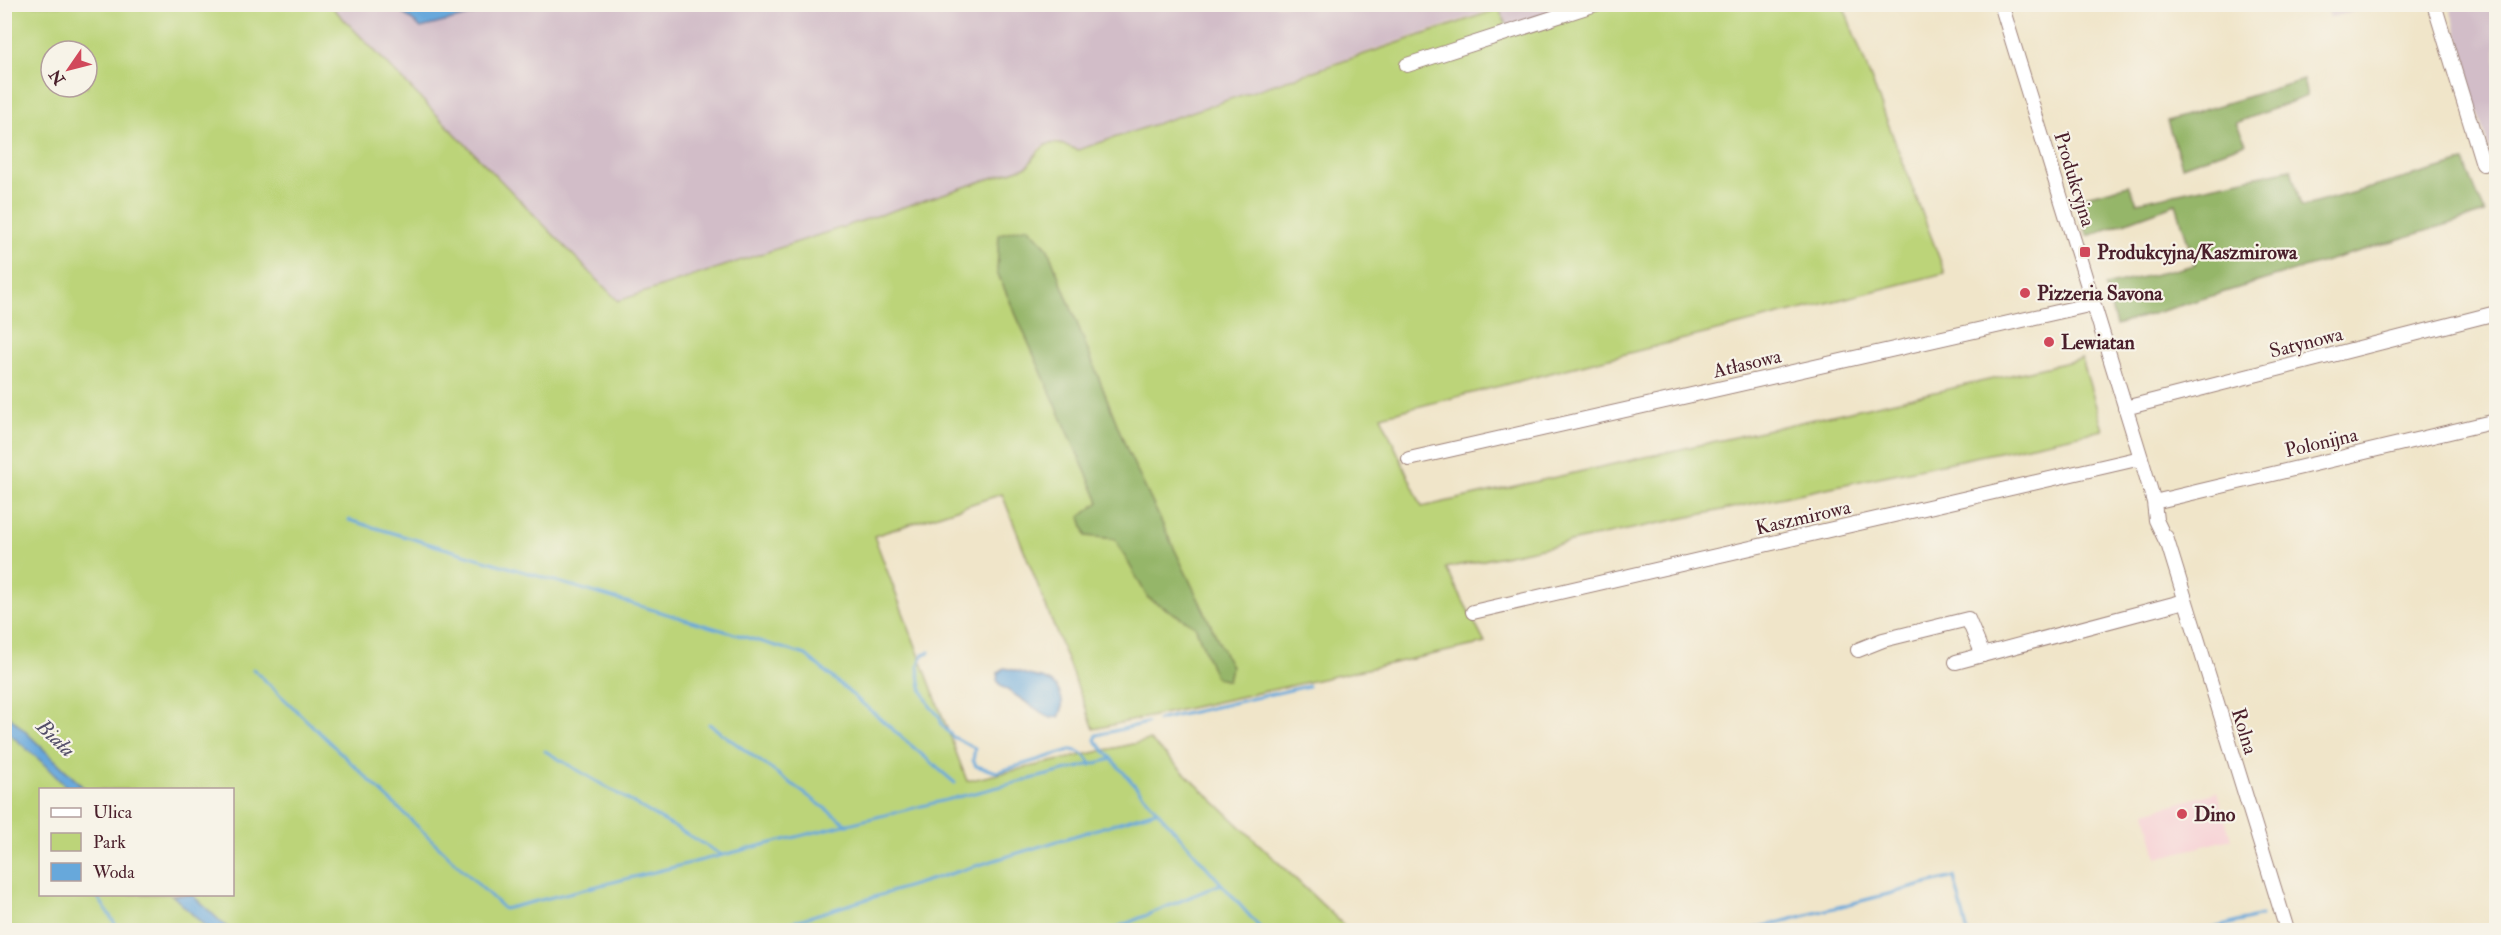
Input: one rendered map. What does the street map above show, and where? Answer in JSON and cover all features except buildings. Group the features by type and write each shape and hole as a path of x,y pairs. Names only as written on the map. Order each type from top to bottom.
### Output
{"street":[{"path":"1407,65 1596,4"},
{"name":"Produkcyjna","path":"2001,4 2154,502"},
{"path":"2434,4 2483,164"},
{"name":"Atłasowa","path":"1409,459 2093,304"},
{"name":"Satynowa","path":"2125,408 2496,313"},
{"name":"Polonijna","path":"2154,502 2496,421"},
{"name":"Kaszmirowa","path":"1473,612 2141,458"},
{"name":"Rolna","path":"2154,502 2163,518 2167,543 2287,930"},
{"path":"1956,662 2185,601"},
{"path":"1858,650 1883,640 1968,619 1983,655"}],"shaded area":[{"path":"2326,4 2376,5 2330,18"},
{"path":"330,5 1597,5 1509,33 1499,7 1077,150 1057,142 1044,146 1039,148 1028,166 617,301"},
{"path":"2449,5 2496,5 2496,159 2490,153 2464,69 2468,68"},
{"path":"2217,792 2231,839 2157,858 2146,812"}],"green space":[{"path":"5,5 330,5 618,301 1028,166 1039,151 1049,144 1061,144 1078,150 1499,9 1510,33 1597,5 1843,5 1945,273 1381,416 1422,507 2082,359 2103,430 1446,568 1485,643 1094,729 1002,494 874,536 967,781 1150,740 1349,930 5,930"},
{"path":"2303,80 2307,96 2236,123 2246,143 2182,166 2167,121"},
{"path":"2464,162 2485,213 2116,325 2105,286 2195,265 2176,204 2088,236 2074,199 2129,185 2137,202 2291,169 2301,207"},
{"path":"1028,227 1047,247 1128,452 1231,667 1228,681 1215,677 1195,626 1148,598 1115,539 1086,536 1080,517 1099,502 997,272 999,234"}],"water":[{"path":"393,5 510,5 421,28"},
{"path":"908,5 931,5 927,11 919,13"},
{"path":"1004,668 1052,683 1061,696 1062,707 1059,717 1050,718 1001,686 997,680 998,673"},
{"path":"4,711 84,788 67,788 43,763 5,730"},
{"path":"173,896 193,896 230,930 209,930"}],"waterway":[{"path":"349,520 806,655 955,783"},
{"path":"929,652 923,654 918,667 921,688 930,706 939,716 942,725 953,737 975,748 973,760 976,766 997,772 1071,750 1083,754 1091,765"},
{"path":"253,669 504,909 1112,759"},
{"path":"1158,720 1308,686"},
{"path":"1147,723 1097,735 1095,740 1262,930"},
{"path":"709,724 848,825"},
{"path":"545,751 722,855"},
{"path":"766,930 1156,811"},
{"path":"1749,930 1954,877 1967,930"},
{"path":"1111,930 1221,884"},
{"path":"97,896 119,930"},
{"path":"2206,930 2261,916"}],"place":[{"name":"Produkcyjna/Kaszmirowa","path":"2085,252"},
{"name":"Pizzeria Savona","path":"2025,293"},
{"name":"Lewiatan","path":"2049,342"},
{"name":"Dino","path":"2182,814"}],"water label":[{"name":"Biała","path":"56,738"}]}
